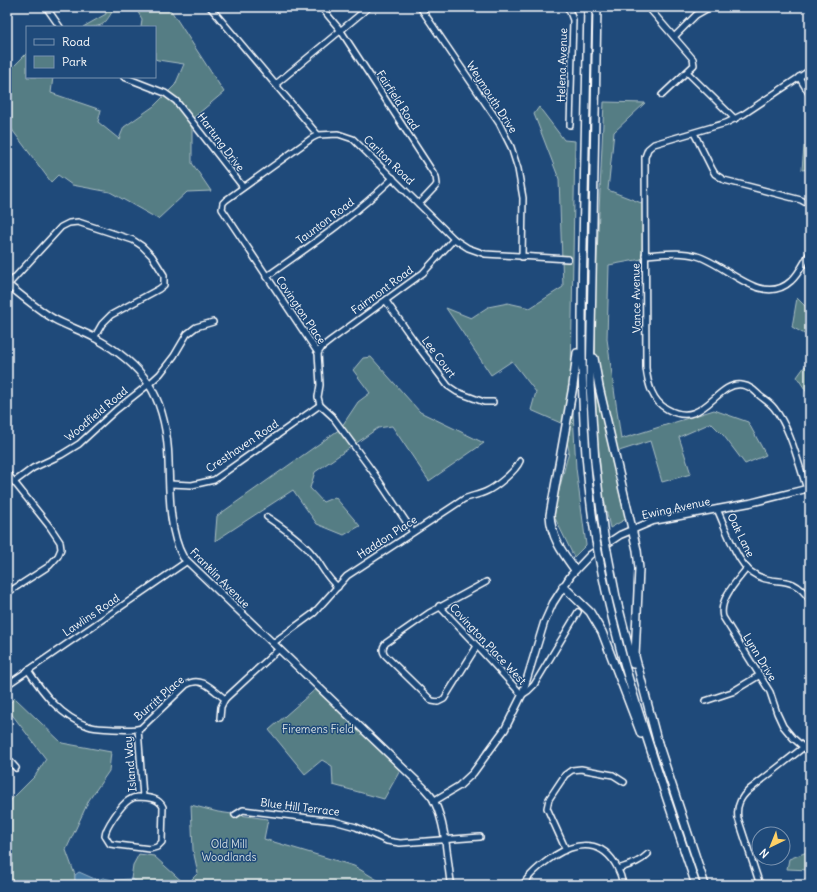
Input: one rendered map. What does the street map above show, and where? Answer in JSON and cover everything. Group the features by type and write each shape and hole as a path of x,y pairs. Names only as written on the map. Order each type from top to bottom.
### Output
{"highway":[{"path":"588,7 582,401 589,494 598,557 610,613 626,673 696,885"},
{"path":"597,7 590,385 593,446 598,493 604,536 628,648 705,885"},
{"path":"591,324 597,378 637,550 640,569 635,656 658,744"},
{"path":"575,570 555,540 551,528 550,515 582,330"},
{"path":"563,586 590,612 602,632 676,826"}],"main road":[{"name":"Franklin Avenue","path":"7,285 53,318 94,338 125,359 149,384 159,402 164,421 174,531 179,551 186,562 424,788 434,801 440,816 451,885"},
{"name":"Ewing Avenue","path":"434,801 459,786 481,765 505,729 522,695 547,616 563,586 575,570 590,555 632,528 661,519 750,504 809,488"}],"street":[{"path":"46,7 59,26"},
{"path":"210,7 318,135"},
{"name":"Fairfield Road","path":"321,7 341,31 436,178 437,184 435,187 418,204"},
{"path":"276,84 370,7"},
{"name":"Weymouth Drive","path":"420,7 499,123 511,147 518,169 523,198 522,256"},
{"name":"Helena Avenue","path":"566,7 573,20 570,125"},
{"path":"648,7 693,59 694,65 662,95"},
{"path":"674,37 696,15 710,7"},
{"name":"Vance Avenue","path":"809,488 784,423 773,406 751,388 742,385 733,385 704,408 686,414 669,411 655,399 650,387 646,368 645,255 646,153 650,146 717,127 735,119 810,70"},
{"path":"687,72 735,119"},
{"path":"799,77 810,95"},
{"name":"Hartung Drive","path":"127,78 165,93 176,101 243,187 318,135"},
{"path":"694,133 712,169 724,180 801,200 810,205"},
{"name":"Carlton Road","path":"318,135 338,134 353,139 454,239 468,248 485,254 568,259"},
{"name":"Taunton Road","path":"266,277 347,219 368,202 393,178"},
{"name":"Covington Place","path":"243,187 223,203 222,209 318,353 320,385 318,398 320,404"},
{"path":"7,285 61,227 69,223 78,222 137,242 152,256 164,275 164,285 111,315 102,324 94,338"},
{"name":"Fairmont Road","path":"318,353 322,347 331,340 426,270 454,239"},
{"path":"645,255 696,255 711,261 753,286 770,290 781,288 792,281 810,253"},
{"name":"Lee Court","path":"386,300 448,386 457,392 484,402 493,402"},
{"name":"Woodfield Road","path":"14,482 33,468 61,455 79,444 116,410 149,384 167,366 186,334 196,327 213,322"},
{"path":"320,404 329,412 373,472 413,532"},
{"name":"Cresthaven Road","path":"170,484 192,485 214,480 320,404"},
{"name":"Haddon Place","path":"273,643 314,613 347,576 464,499 494,487 518,467 520,461"},
{"path":"7,473 59,539 61,549 58,556 49,566 7,593"},
{"name":"Oak Lane","path":"717,509 739,557 746,568 761,577 789,582 796,585 805,592 810,600"},
{"path":"267,518 308,548 327,576 338,586"},
{"name":"Lawlins Road","path":"7,684 186,562"},
{"name":"Lynn Drive","path":"746,568 724,600 722,604 722,612 725,620 770,692 783,726 810,753"},
{"path":"477,646 444,699 438,702 432,701 386,656 383,648 386,643 407,627 439,606 486,582"},
{"name":"Covington Place West","path":"439,606 522,695"},
{"name":"Ewing Avenue","path":"522,695 534,685 578,612"},
{"path":"220,718 221,707 225,699 279,649"},
{"name":"Burritt Place","path":"28,670 58,708 74,720 99,728 138,729 145,725 190,683 197,681 206,684 225,699"},
{"path":"705,702 732,692 760,675"},
{"name":"Island Way","path":"138,729 143,797"},
{"path":"760,885 738,818 739,803 741,798 749,790 804,747"},
{"path":"7,758 16,768"},
{"path":"566,850 547,808 549,799 565,776 572,770 581,769 613,775 624,782"},
{"name":"Island Way","path":"143,797 155,799 163,807 163,839 160,845 154,849 150,849 110,844 105,836 106,829 129,800 143,797"},
{"name":"Blue Hill Terrace","path":"235,816 243,810 334,821 356,827 387,841 400,843 480,837"},
{"path":"523,885 540,865 566,850 580,845 590,845 606,854 618,869 623,885"},
{"path":"618,869 637,863 648,854"}],"green space":[{"path":"105,7 115,7 103,24 96,26 85,26 106,14"},
{"path":"135,7 165,7 172,12 224,92 192,119 192,163 211,191 187,192 158,219 110,192 72,185 58,175 51,182 7,123 7,61 13,67 26,54 26,78 53,78 51,93 101,110 98,122 119,139 124,127 154,106 175,85 184,64 156,59 156,26 141,26 142,19"},
{"path":"604,102 645,103 614,132 608,190 644,204 642,259 609,265 607,339 621,439 714,410 748,422 766,455 745,464 724,436 711,423 679,437 691,474 662,482 650,441 613,453 626,519 610,528 603,494 596,425 595,299"},
{"path":"539,107 564,140 575,141 571,375 576,468 586,545 574,557 553,514 569,451 563,424 531,410 536,392 512,361 491,375 446,308 471,318 488,307 508,303 530,308 563,287 559,179 534,114"},
{"path":"804,146 810,152 810,169 802,170"},
{"path":"797,298 810,311 810,337 792,327"},
{"path":"371,357 420,412 484,443 429,481 392,426 378,428 315,472 310,488 323,502 335,497 360,526 344,535 317,524 293,490 215,541 217,516 340,429 358,402 370,393 353,370 363,358"},
{"path":"805,366 810,370 810,397 797,377"},
{"name":"Firemens Field","path":"318,687 402,767 384,799 333,785 332,766 322,760 305,774 269,730"},
{"path":"15,698 62,743 111,752 109,771 89,800 66,850 77,885 7,885 7,804 35,776 46,759 7,708 7,706"},
{"name":"Old Mill Woodlands","path":"191,805 218,812 268,819 264,839 354,866 386,885 186,885 198,873 193,850"},
{"path":"807,852 810,853 810,870 787,869 788,866 791,866 791,858"},
{"path":"139,854 154,856 186,885 144,885 131,879 133,865"}],"water":[{"path":"79,872 97,880 103,878 114,880 131,879 144,885 77,885 75,875"}]}
